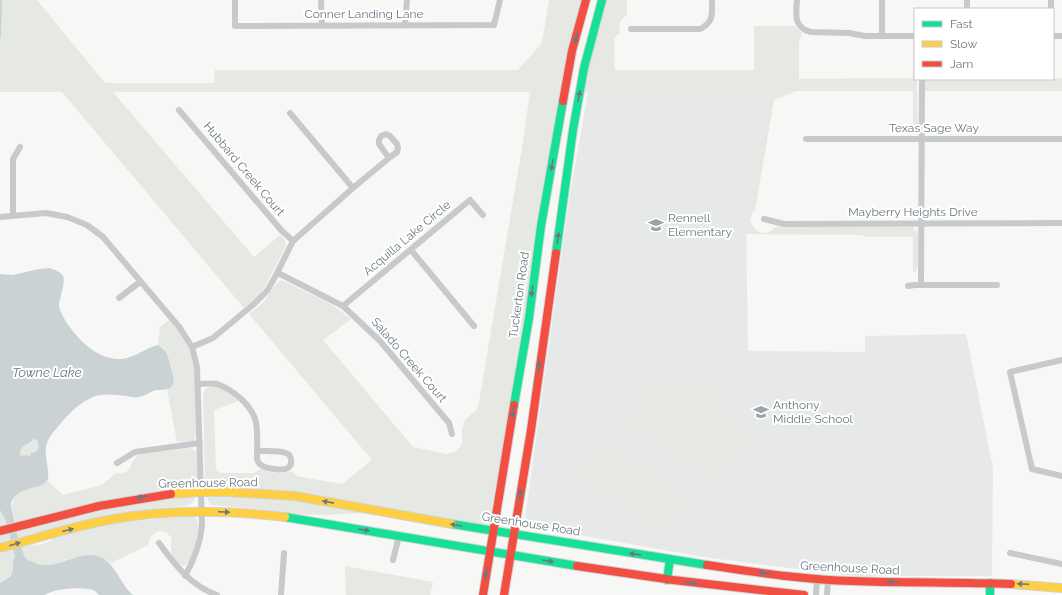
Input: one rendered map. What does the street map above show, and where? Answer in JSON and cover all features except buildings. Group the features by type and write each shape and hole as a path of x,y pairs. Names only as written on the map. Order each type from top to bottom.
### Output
{"main road":[{"name":"Tuckerton Road","path":"483,595 529,318 541,226 572,51 586,0"},
{"path":"504,595 531,430 575,121 584,68 602,0"},
{"path":"561,118 575,121"},
{"name":"Greenhouse Road","path":"0,531 110,502 157,495 201,492 266,494 306,498 494,531 670,559 817,580 1025,584 1062,588"},
{"path":"0,548 103,521 144,515 202,511 247,513 284,517 666,580 804,595"},
{"path":"666,580 670,559"},
{"path":"990,583 990,595"}],"street":[{"name":"Conner Landing Lane","path":"235,0 235,26 494,25 500,0"},
{"path":"321,0 322,26"},
{"path":"405,25 407,0"},
{"path":"631,29 696,29 706,26 712,14 712,0"},
{"path":"797,0 797,20 800,26 811,32 849,33 865,36 914,36"},
{"path":"882,0 882,35"},
{"path":"921,285 922,80"},
{"name":"Hubbard Creek Court","path":"179,110 281,230 293,241"},
{"path":"290,113 353,188"},
{"name":"Texas Sage Way","path":"806,139 1062,139"},
{"path":"13,215 14,159 20,147"},
{"path":"192,347 213,338 254,304 267,290 278,272 293,241 389,158"},
{"name":"Acquilla Lake Circle","path":"343,306 470,200 483,215"},
{"path":"0,217 46,213 66,216 87,225 103,237 180,328 192,347 197,367 198,384 202,526 201,538 195,558 185,576"},
{"name":"Mayberry Heights Drive","path":"764,219 784,224 1062,223"},
{"path":"411,250 474,326"},
{"name":"Salado Creek Court","path":"278,272 343,306 380,341 449,423 452,434"},
{"path":"119,298 140,282"},
{"path":"908,286 997,285"},
{"path":"1062,360 1010,372 1032,469 1062,476"},
{"path":"198,384 215,384 229,389 240,398 253,413 256,422 257,459 263,467 285,469 291,464 291,458 285,452 257,451"},
{"path":"117,463 135,452 200,443"},
{"path":"393,560 399,536"},
{"path":"159,543 170,559 185,576 205,591 217,595"},
{"path":"281,595 284,553"},
{"path":"1010,553 1062,564"},
{"path":"816,595 817,580"},
{"path":"827,595 828,581"}],"shaded area":[{"path":"0,0 37,0 105,83 214,83 215,70 518,70 542,43 549,0 582,0 561,88 537,227 529,292 491,517 489,521 480,525 424,515 361,513 323,515 292,514 260,509 210,505 205,482 203,393 206,388 220,388 228,392 239,401 214,410 216,470 220,473 254,473 262,468 277,473 292,471 296,476 342,484 372,460 249,314 262,304 279,281 282,280 331,304 351,319 323,340 413,447 447,454 457,451 462,443 462,430 465,420 478,408 530,92 113,92 254,257 280,235 285,240 286,246 264,288 259,295 244,308 62,92 0,92"},
{"path":"605,0 627,0 627,15 620,21 620,33 614,38 615,70 754,70 754,26 795,26 802,33 799,41 799,79 913,78 914,40 914,80 917,80 918,129 913,134 913,91 796,91 774,100 755,211 754,210 750,219 757,231 764,233 775,227 913,227 914,231 917,231 918,235 918,266 915,272 913,272 913,237 746,234 746,220 769,91 583,92"},
{"path":"1054,78 1062,78 1062,91 925,91 925,80 1054,80"},
{"name":"Anthony Middle School","path":"769,91 746,220 748,351 865,352 865,336 966,334 993,468 992,576 854,576 703,557 524,525 570,194 588,92"},
{"path":"169,320 186,342 195,371 197,435 193,441 177,442 167,389 171,387 164,348 158,345 160,327"},
{"path":"654,372 684,391 696,375 728,402 721,415 752,435 720,485 623,422"},
{"path":"33,439 37,440 39,446 36,452 30,457 21,456 20,454 22,449"},
{"path":"602,440 690,494 665,534 578,480"},
{"path":"190,448 196,451 198,485 192,503 187,506 140,511 30,536 33,546 52,541 52,538 93,527 123,522 190,516 194,517 199,524 194,550 188,563 184,565 179,564 176,561 171,552 171,538 163,531 153,534 148,545 111,563 97,557 82,556 46,566 32,562 25,557 20,546 12,507 13,501 20,491 48,481 63,495 102,485 116,473 125,472 128,470 133,461 139,455"},
{"path":"0,510 5,519 15,556 13,569 10,576 0,583 0,554 3,553 0,543"},
{"path":"345,566 433,582 430,595 346,595"}],"water":[{"name":"Towne Lake","path":"50,268 62,274 64,283 59,303 60,310 75,334 88,347 104,356 121,359 131,357 158,345 165,351 169,359 174,381 173,385 168,389 156,390 138,397 98,395 75,408 54,431 47,442 46,451 48,479 46,482 20,492 11,503 19,540 27,559 42,565 50,565 83,556 91,555 100,557 110,564 133,595 99,595 90,589 77,588 62,589 45,595 0,595 0,583 11,576 15,556 5,519 0,510 0,274 13,275","holes":["33,439 37,440 39,446 36,452 31,453 30,457 27,455 21,456 21,449"]}],"waterway":[{"path":"0,37 1,0"}],"traffic: fast":[{"path":"556,253 573,130 584,68 602,0"},
{"path":"514,405 529,318 541,226 563,101"},
{"path":"285,517 577,566"},
{"path":"452,524 707,565"},
{"path":"667,580 670,559"},
{"path":"990,583 990,595"}],"traffic: slow":[{"path":"171,494 228,492 295,496 452,524"},
{"path":"0,548 103,521 148,514 217,512 285,517"},
{"path":"1011,584 1062,588"}],"traffic: jam":[{"path":"563,101 572,51 586,0"},
{"path":"504,595 531,430 556,253"},
{"path":"483,595 514,405"},
{"path":"0,531 99,506 171,494"},
{"path":"707,565 815,579 872,582 1011,584"},
{"path":"577,566 673,580 804,595"}],"place":[{"name":"Rennell Elementary","path":"656,225"},
{"name":"Anthony Middle School","path":"761,412"}]}
